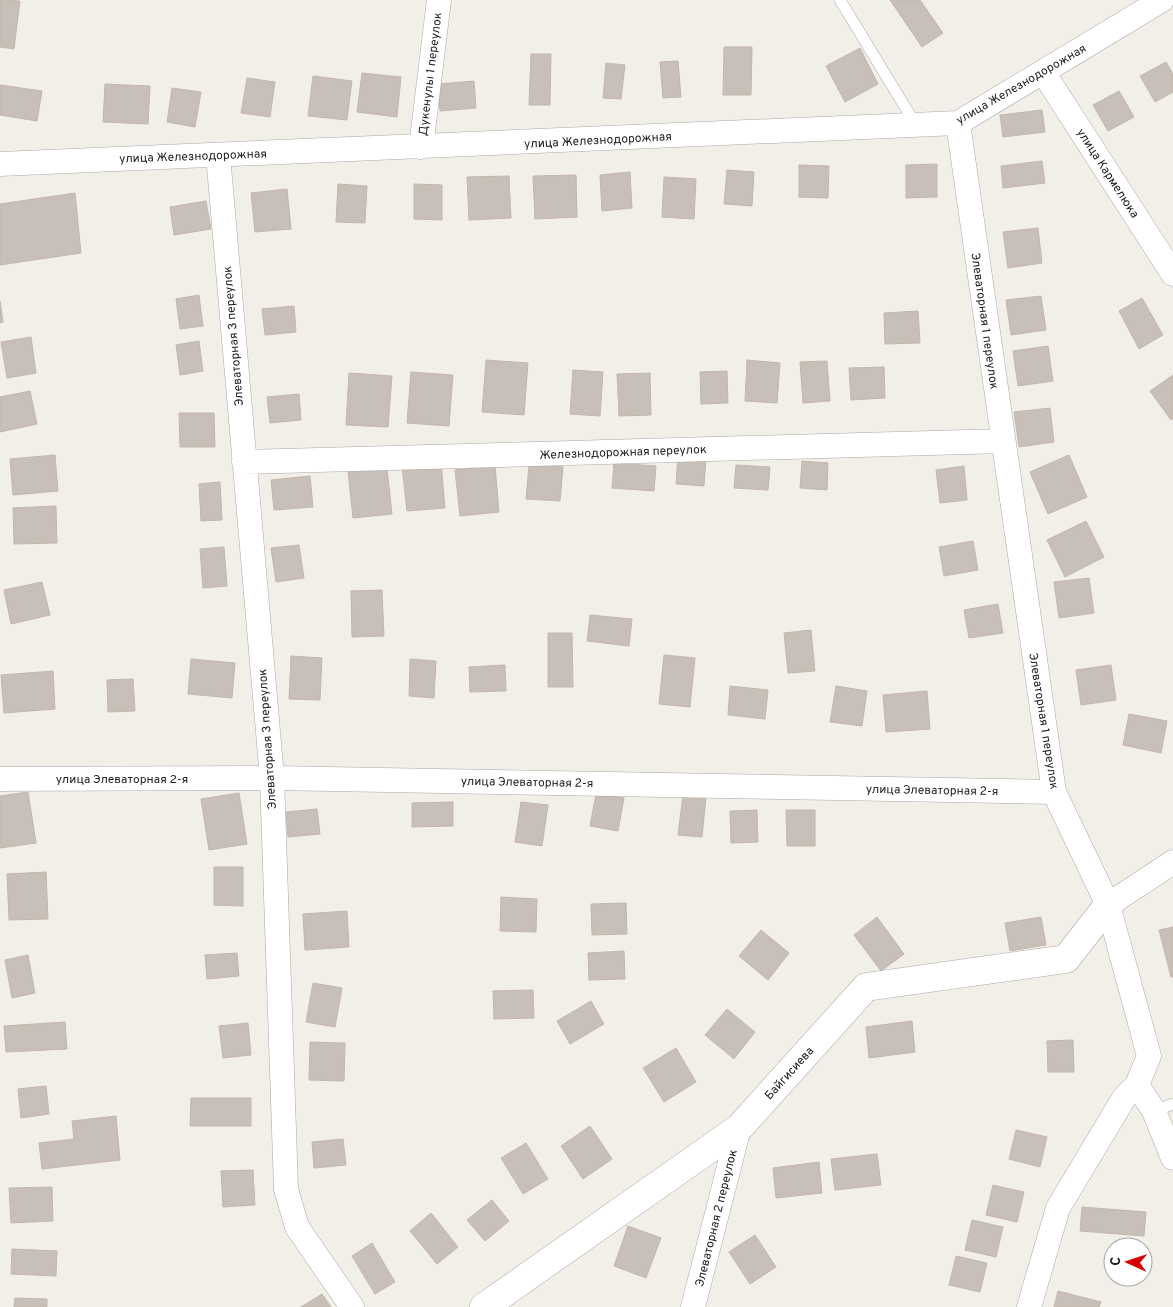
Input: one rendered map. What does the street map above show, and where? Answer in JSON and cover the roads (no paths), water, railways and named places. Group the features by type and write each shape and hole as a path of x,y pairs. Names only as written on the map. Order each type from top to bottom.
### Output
{"street":[{"name":"Дукенулы 1 переулок","path":"420,148 440,0"},
{"name":"улица Железнодорожная","path":"0,164 420,148 958,124 1162,0"},
{"name":"улица Кармелюка","path":"1043,72 1173,274"},
{"name":"Элеваторная 1 переулок","path":"958,124 1002,441 1054,792 1108,904 1149,1056 1137,1085 1124,1098 1058,1208 1029,1307"},
{"name":"Элеваторная 3 переулок","path":"218,155 272,778 286,1189 297,1227 352,1307"},
{"name":"Железнодорожная переулок","path":"244,462 1002,441"},
{"name":"улица Элеваторная 2-я","path":"0,779 272,778 1054,792"},
{"path":"1108,904 1173,862"},
{"name":"Байгисиева","path":"484,1307 739,1128 866,987 1066,958 1108,904"},
{"path":"1137,1085 1164,1107 1173,1158"},
{"name":"Элеваторная 2 переулок","path":"693,1307 739,1128"}],"lane":[{"path":"840,0 916,125"}]}
